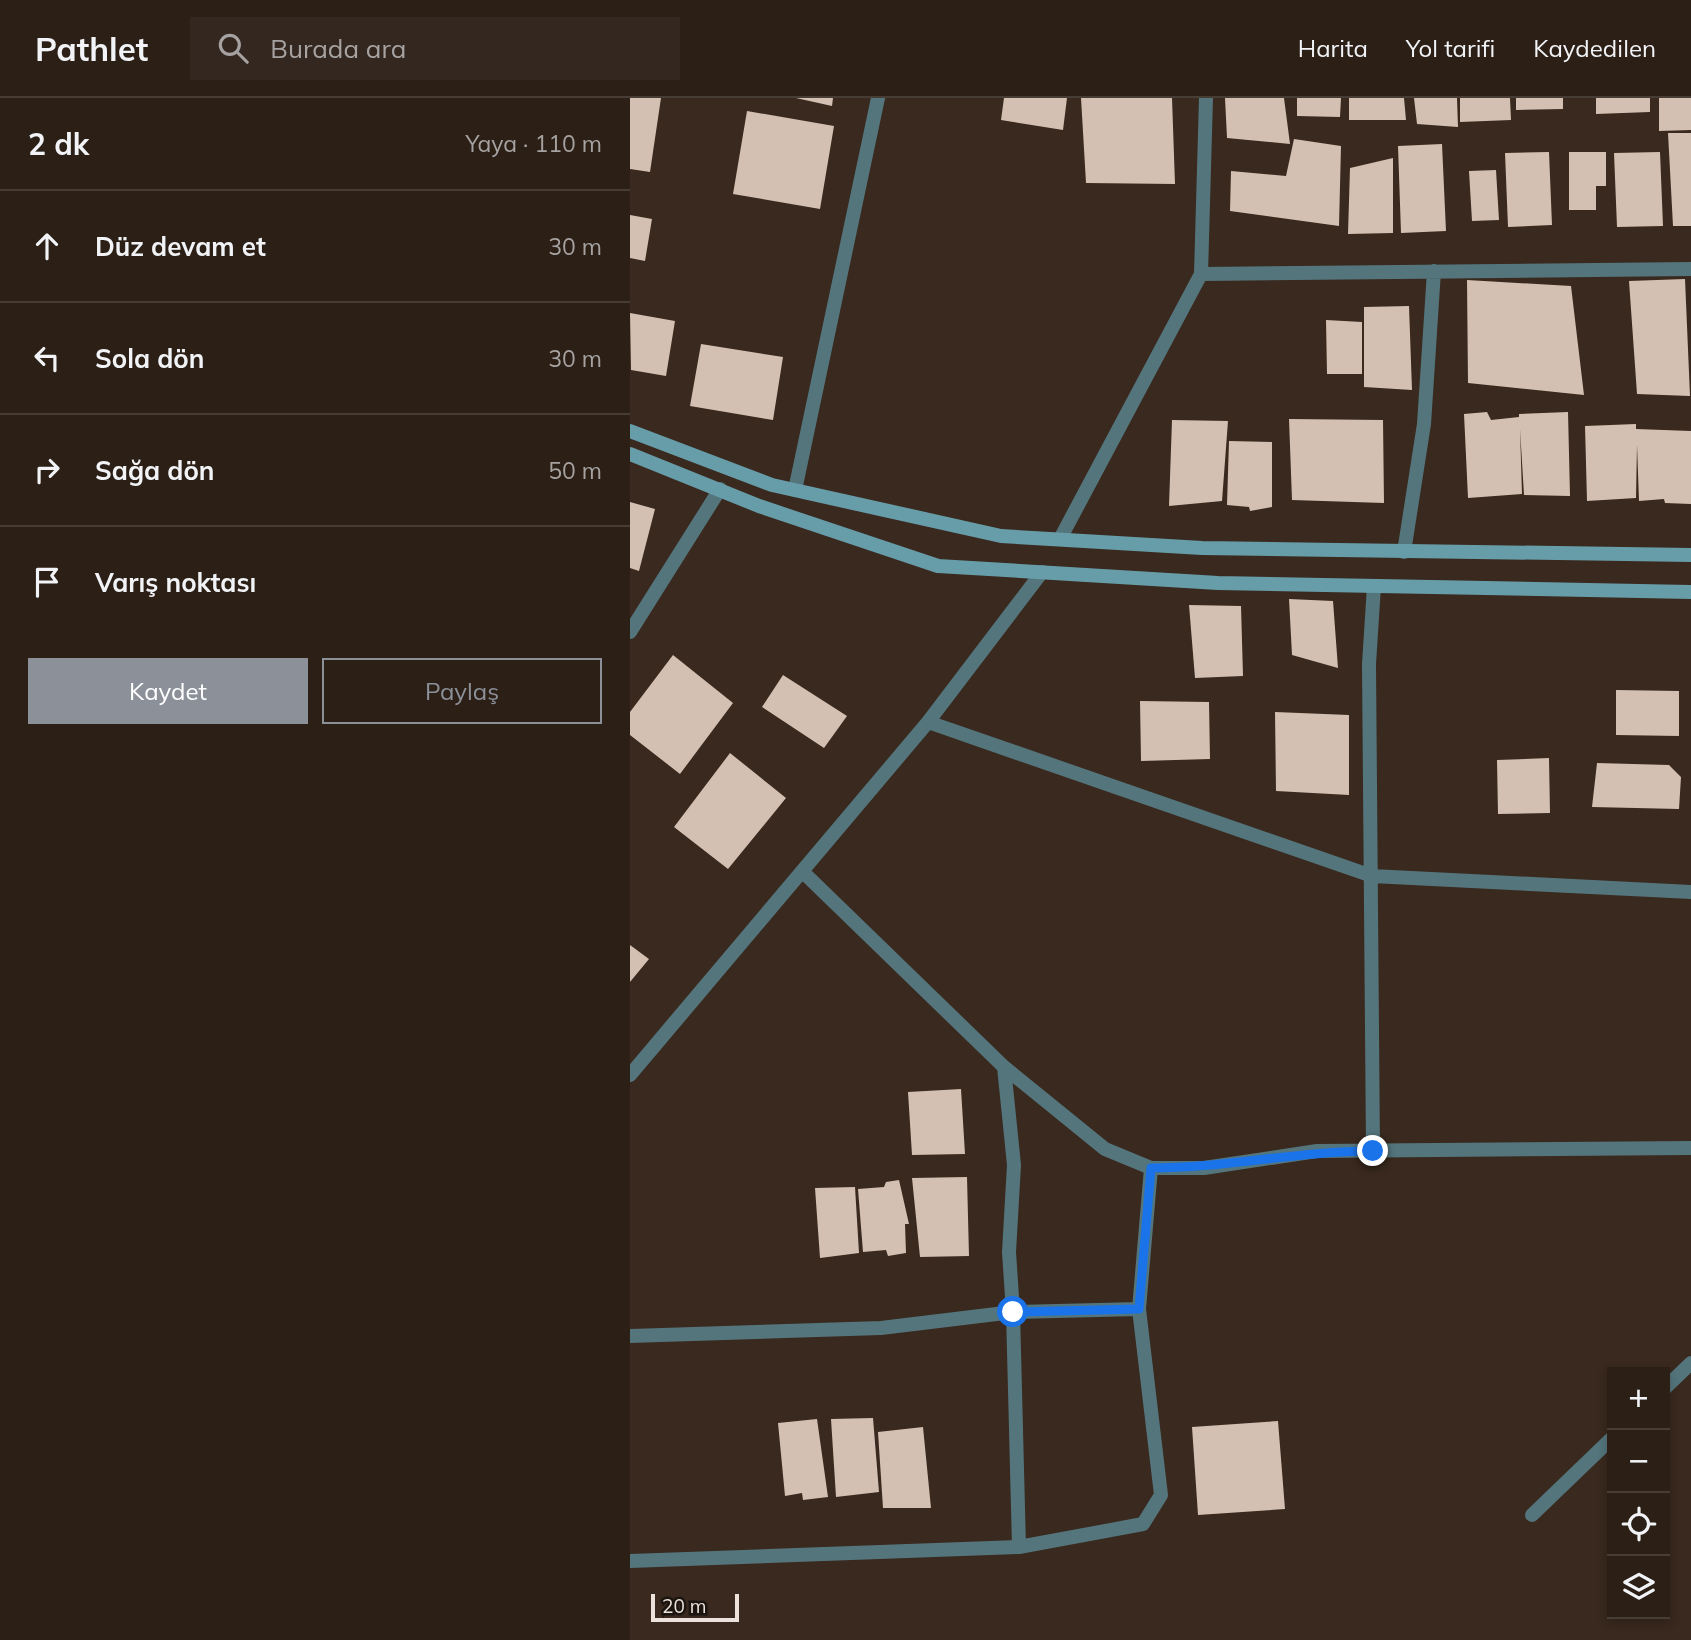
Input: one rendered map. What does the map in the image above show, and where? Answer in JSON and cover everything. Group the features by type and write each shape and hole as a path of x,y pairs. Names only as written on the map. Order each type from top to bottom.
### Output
{"street":[{"path":"795,490 878,98"},
{"path":"1060,539 1201,274 1206,98"},
{"path":"1201,274 1691,269"},
{"path":"1404,552 1424,424 1434,271"},
{"path":"630,431 772,485 1001,536 1202,548 1691,555"},
{"path":"630,454 759,506 938,566 1218,583 1691,593"},
{"path":"633,624 720,489"},
{"path":"630,1075 928,722 1041,572"},
{"path":"1373,1151 1368,664 1374,586"},
{"path":"928,722 1372,876 1691,892"},
{"path":"803,872 1004,1067 1105,1149 1151,1168 1204,1168 1317,1151 1691,1148"},
{"path":"1004,1067 1014,1165 1009,1252 1019,1547"},
{"path":"630,1561 1019,1547 1143,1524 1161,1495 1139,1309 1151,1168"},
{"path":"630,1336 881,1328 1013,1312 1139,1309"},
{"path":"1670,1383 1691,1363"},
{"path":"1532,1515 1607,1443"}],"building":[{"path":"630,98 661,98 650,172 630,169"},
{"path":"796,98 833,98 832,106"},
{"path":"1004,98 1067,98 1063,130 1001,120"},
{"path":"1081,98 1172,98 1175,184 1086,183"},
{"path":"1225,98 1284,98 1290,144 1227,138"},
{"path":"1297,98 1341,98 1340,117 1297,116"},
{"path":"1349,98 1404,98 1406,120 1349,120"},
{"path":"1414,98 1457,98 1458,127 1417,124"},
{"path":"1460,98 1510,98 1511,120 1460,122"},
{"path":"1516,98 1563,98 1563,109 1516,110"},
{"path":"1596,98 1650,98 1650,112 1596,114"},
{"path":"1659,98 1691,98 1691,130 1659,131"},
{"path":"747,111 834,126 820,209 733,194"},
{"path":"1668,133 1691,133 1691,226 1673,226"},
{"path":"1294,139 1341,146 1339,226 1230,211 1231,171 1286,176"},
{"path":"1442,144 1446,231 1401,233 1398,146"},
{"path":"1549,152 1552,225 1508,227 1505,153"},
{"path":"1569,152 1606,152 1606,186 1596,186 1596,210 1569,210"},
{"path":"1660,152 1663,226 1617,227 1614,153"},
{"path":"1393,158 1393,233 1348,234 1350,168"},
{"path":"1496,170 1499,220 1472,221 1469,171"},
{"path":"630,215 652,219 645,261 630,258"},
{"path":"1685,279 1690,396 1637,394 1629,281"},
{"path":"1467,280 1571,286 1584,395 1468,383"},
{"path":"1409,306 1412,390 1364,387 1364,307"},
{"path":"630,313 675,321 666,376 631,370"},
{"path":"1326,320 1362,322 1362,374 1327,374"},
{"path":"701,344 783,357 773,420 690,406"},
{"path":"1487,412 1491,420 1519,417 1519,414 1568,412 1570,496 1524,495 1520,429 1522,494 1468,498 1464,414"},
{"path":"1289,419 1383,420 1384,503 1292,500"},
{"path":"1172,420 1228,421 1222,501 1169,506"},
{"path":"1636,424 1636,429 1691,431 1691,504 1665,503 1664,499 1639,501 1637,445 1636,498 1587,501 1585,426"},
{"path":"1229,441 1272,442 1272,507 1250,511 1249,507 1227,505"},
{"path":"630,502 655,509 639,571 630,568"},
{"path":"1289,599 1333,601 1338,668 1292,655"},
{"path":"1189,605 1241,606 1243,676 1195,678"},
{"path":"673,655 733,703 680,774 630,735 630,712"},
{"path":"783,675 847,716 824,748 762,707"},
{"path":"1616,690 1679,691 1679,736 1616,735"},
{"path":"1140,701 1209,702 1210,759 1141,761"},
{"path":"1275,712 1349,715 1349,795 1276,791"},
{"path":"730,753 786,798 728,869 674,827"},
{"path":"1549,758 1550,813 1498,814 1497,760"},
{"path":"1597,763 1669,765 1681,777 1679,809 1592,807"},
{"path":"630,945 649,959 630,982"},
{"path":"961,1089 965,1154 912,1155 908,1092"},
{"path":"967,1177 969,1256 920,1257 912,1178"},
{"path":"899,1180 909,1224 905,1224 906,1253 888,1256 886,1250 863,1252 858,1189 884,1187 886,1182"},
{"path":"855,1187 859,1253 820,1258 815,1188"},
{"path":"873,1418 879,1492 836,1497 831,1419"},
{"path":"817,1419 828,1497 803,1500 802,1493 785,1496 778,1423"},
{"path":"1278,1421 1285,1509 1198,1515 1192,1427"},
{"path":"923,1427 931,1508 883,1508 878,1432"}],"route":[{"path":"1013,1312 1139,1309 1151,1168 1204,1168 1317,1151 1373,1151"}]}
